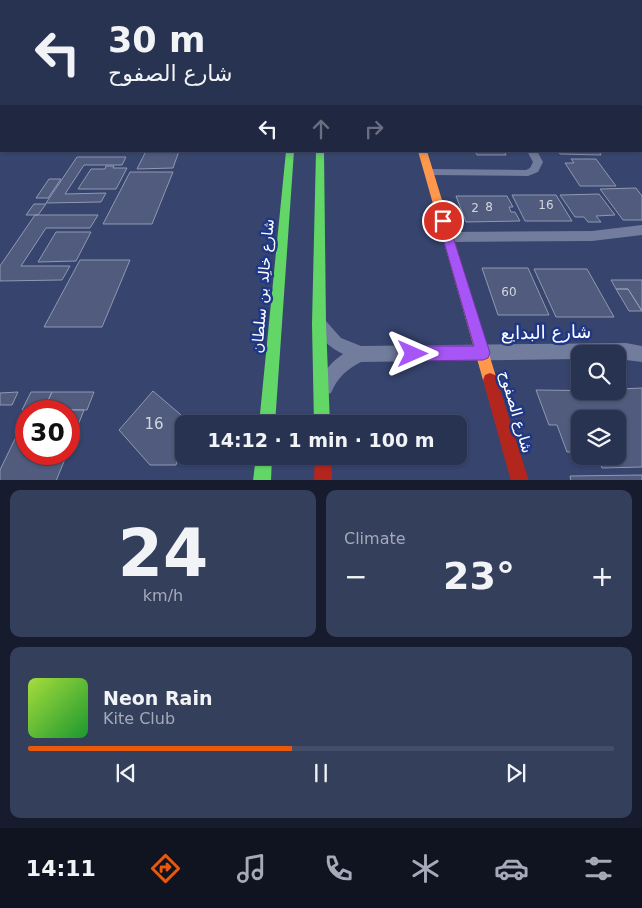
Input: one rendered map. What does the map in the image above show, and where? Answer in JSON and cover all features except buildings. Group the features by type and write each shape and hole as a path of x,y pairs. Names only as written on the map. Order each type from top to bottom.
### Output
{"main road":[{"name":"شارع خالِد بن سلطان","path":"268,415 290,152"},
{"path":"320,152 319,324 322,415"},
{"name":"شارع الصفوح","path":"422,152 520,480"},
{"path":"262,480 263,465"},
{"path":"323,465 323,480"}],"street":[{"path":"429,172 528,173 534,170 538,162 533,152"},
{"path":"448,237 592,236 642,230"},
{"name":"شارع البدايع","path":"319,324 336,343 347,350 360,354 626,351 642,354"},
{"path":"321,397 327,381 337,368 348,359 360,354"}],"traffic: fast":[{"path":"268,415 290,152"},
{"path":"320,152 319,324 322,415"},
{"path":"262,480 263,465"}],"traffic: slow":[{"path":"422,152 490,380"}],"traffic: jam":[{"path":"490,380 520,480"},
{"path":"323,465 323,480"}],"route":[{"path":"413,354 483,353 443,221"}]}
